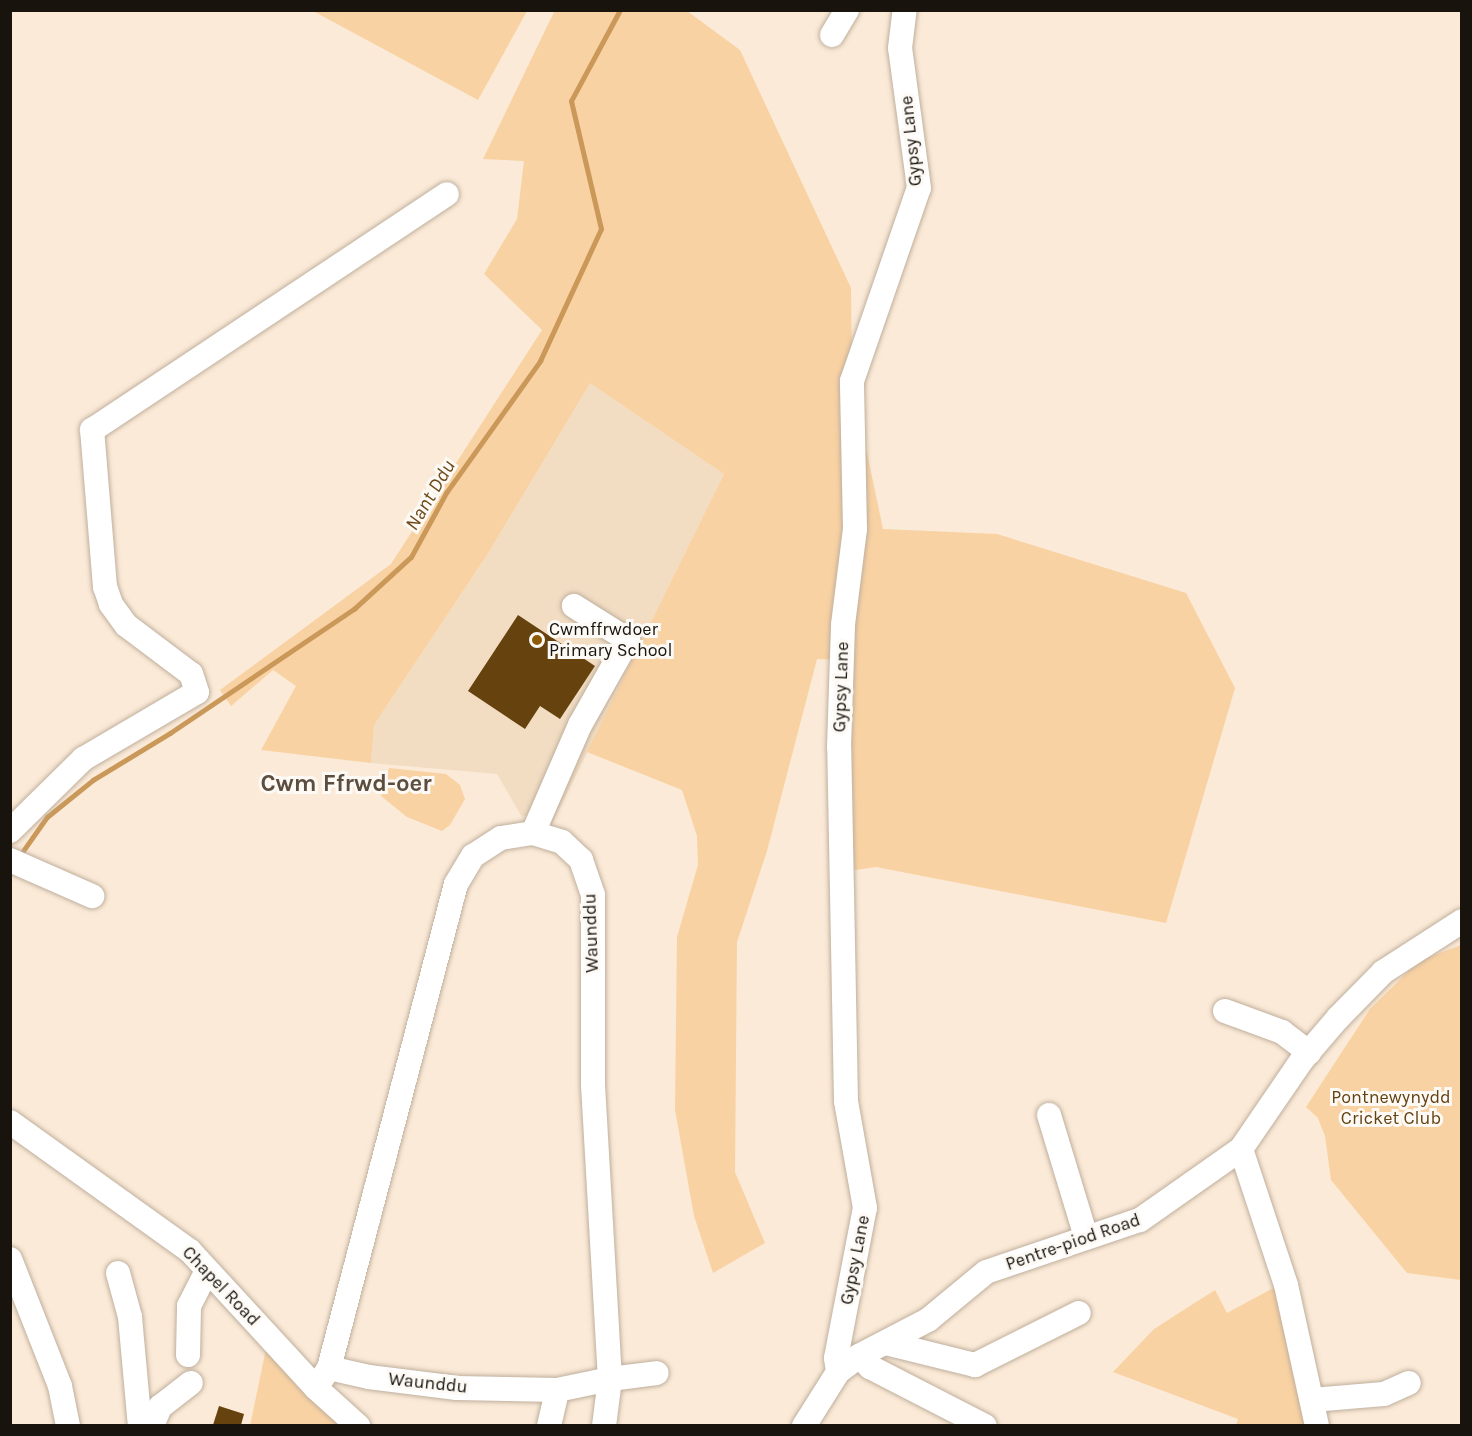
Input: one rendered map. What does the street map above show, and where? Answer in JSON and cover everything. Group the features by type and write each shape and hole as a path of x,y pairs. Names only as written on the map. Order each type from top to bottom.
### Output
{"street":[{"path":"832,35 847,10"},
{"name":"Gypsy Lane","path":"835,1378 836,1358 865,1208 846,1101 839,747 843,625 855,529 852,381 919,188 900,48 905,10"},
{"path":"10,831 83,759 197,692 191,674 126,625 111,604 105,587 92,430 447,195"},
{"path":"533,832 580,725 628,640 574,606"},
{"name":"Waunddu","path":"533,832 562,842 581,860 593,895 593,1085 610,1379 557,1390 457,1388 369,1377 322,1378 456,884 473,856 501,838 533,832"},
{"path":"10,860 92,896"},
{"name":"Pentre-piod Road","path":"805,1423 835,1378 859,1356 928,1320 986,1272 1140,1220 1240,1149 1309,1052 1383,972 1461,921"},
{"path":"1225,1011 1282,1032 1309,1052"},
{"path":"1049,1115 1086,1237"},
{"name":"Chapel Road","path":"10,1122 190,1251 207,1271 322,1378 357,1425"},
{"path":"1240,1149 1286,1285 1317,1425"},
{"path":"10,1259 60,1386 68,1425"},
{"path":"188,1355 189,1306 207,1271"},
{"path":"118,1273 129,1317 140,1425"},
{"path":"886,1342 975,1365 1079,1313"},
{"path":"859,1356 870,1367 985,1425"},
{"path":"604,1425 610,1379 657,1373"},
{"path":"152,1425 160,1407 191,1383"},
{"path":"1312,1400 1384,1394 1408,1383"},
{"path":"549,1425 557,1390"}],"shaded area":[{"name":"Cwmffrwdoer Primary School","path":"590,382 724,474 552,824 530,815 522,817 497,774 371,763 374,725 487,555"}],"green space":[{"path":"555,10 687,11 740,50 851,288 852,381 883,529 997,534 1186,593 1235,688 1166,923 876,867 842,872 842,660 817,659 767,851 737,942 735,1172 765,1243 713,1273 694,1216 675,1110 677,937 698,865 697,836 682,790 587,752 724,474 590,383 487,555 374,725 371,763 261,750 296,686 273,670 231,706 220,690 391,564 542,330 484,274 517,219 524,161 483,159"},
{"path":"313,11 527,11 478,100"},
{"path":"389,768 446,774 460,785 465,799 450,825 442,831 407,817 381,796"},
{"name":"Pontnewynydd Cricket Club","path":"1461,945 1461,1280 1407,1273 1331,1180 1325,1136 1318,1118 1306,1107 1370,1009 1419,961"},
{"path":"1281,1284 1310,1425 1236,1425 1238,1419 1113,1372 1154,1329 1215,1290 1227,1313"},
{"path":"267,1344 350,1426 250,1426"}],"building":[{"path":"518,615 595,666 560,719 540,706 525,729 468,691"},
{"path":"219,1406 244,1414 241,1425 213,1425"}],"waterway":[{"name":"Nant Ddu","path":"23,851 47,817 93,780 170,733 354,609 411,557 446,493 540,361 601,229 571,101 620,10"}],"place":[{"name":"Cwmffrwdoer Primary School","path":"537,640"}],"district":[{"name":"Cwm Ffrwd-oer","path":"346,784"}]}
